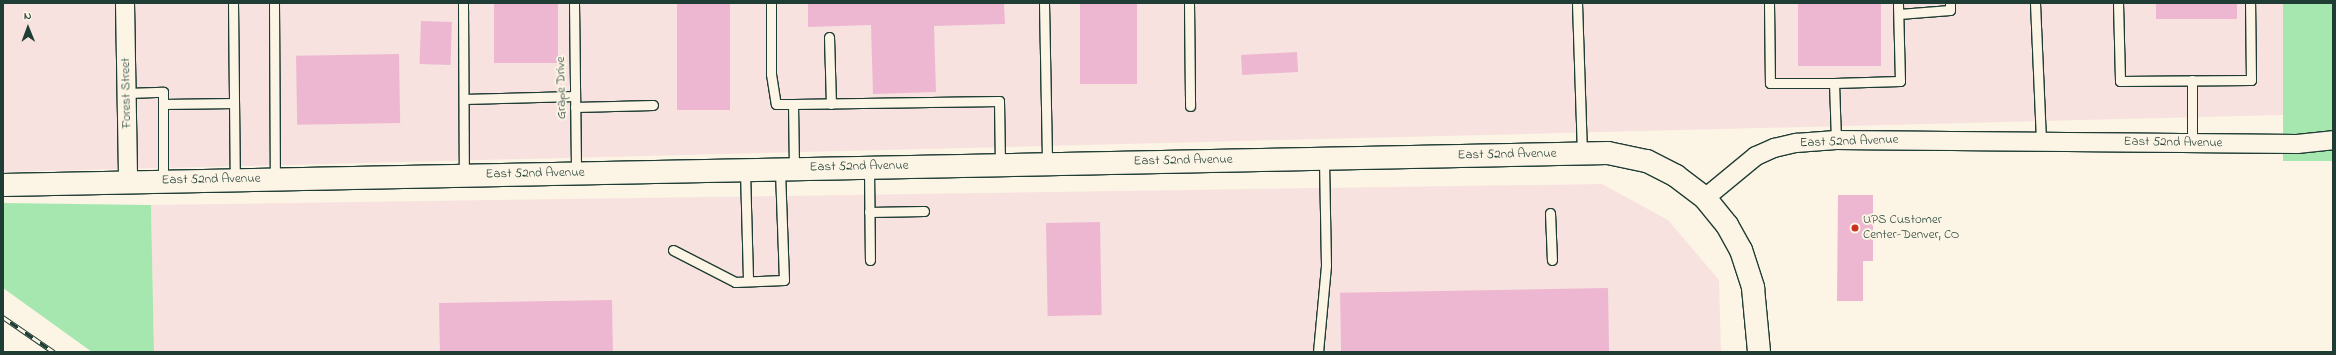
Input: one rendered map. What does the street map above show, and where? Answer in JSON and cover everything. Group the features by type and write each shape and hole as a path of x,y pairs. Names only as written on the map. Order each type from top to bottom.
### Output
{"street":[{"name":"Forest Street","path":"126,3 128,182"},
{"name":"East 52nd Avenue","path":"3,185 869,166 1608,153 1646,161 1676,176 1704,198 1756,156 1774,148 1796,143 1836,140 2297,144 2333,140"},
{"path":"1704,198 1727,225 1741,250 1754,288 1759,352"}],"lane":[{"path":"233,3 235,180"},
{"path":"274,3 275,179"},
{"path":"463,3 464,175"},
{"name":"Grape Drive","path":"574,3 576,173"},
{"path":"771,3 771,74 776,104 999,101 1000,164"},
{"path":"1044,3 1047,163"},
{"path":"1189,3 1190,106"},
{"path":"1577,3 1582,153"},
{"path":"1769,3 1770,83 1900,81 1898,3"},
{"path":"1899,14 1950,10 1950,3"},
{"path":"2035,3 2041,141"},
{"path":"2118,3 2120,81 2251,80 2250,3"},
{"path":"829,37 831,104"},
{"path":"2192,80 2192,143"},
{"path":"1834,83 1836,140"},
{"path":"127,93 163,92 164,181"},
{"path":"464,99 575,96"},
{"path":"163,104 234,102"},
{"path":"674,250 735,282 784,280 787,168 793,104"},
{"path":"575,107 653,105"},
{"path":"1318,352 1326,265 1324,158"},
{"path":"869,166 870,260"},
{"path":"745,169 748,281"},
{"path":"869,212 924,211"},
{"path":"1550,213 1552,260"}],"shaded area":[{"path":"3,3 2283,3 2283,115 3,172"},
{"path":"1602,184 1668,220 1719,280 1721,352 154,352 151,205"}],"green space":[{"path":"2283,3 2333,3 2333,161 2283,161"},
{"path":"3,203 151,205 154,352 92,352 3,288"}],"building":[{"path":"494,3 558,3 558,63 494,63"},
{"path":"677,3 730,3 730,110 677,110"},
{"path":"808,3 1004,3 1005,24 934,26 936,92 873,94 871,25 808,27"},
{"path":"1080,3 1137,3 1137,84 1080,84"},
{"path":"1798,3 1881,3 1881,66 1798,66"},
{"path":"2156,3 2237,3 2237,19 2156,19"},
{"path":"421,21 452,22 450,65 419,64"},
{"path":"1297,52 1298,72 1242,75 1241,55"},
{"path":"399,54 400,123 297,125 296,56"},
{"name":"UPS Customer Center-Denver, CO","path":"1838,195 1873,195 1873,261 1863,261 1863,301 1837,301"},
{"path":"1100,222 1102,315 1048,316 1046,223"},
{"path":"1608,288 1609,352 1341,352 1340,293"},
{"path":"612,300 613,352 440,352 439,303"}],"railway":[{"path":"3,317 54,352"}],"place":[{"name":"UPS Customer Center-Denver, CO","path":"1855,228"}]}
